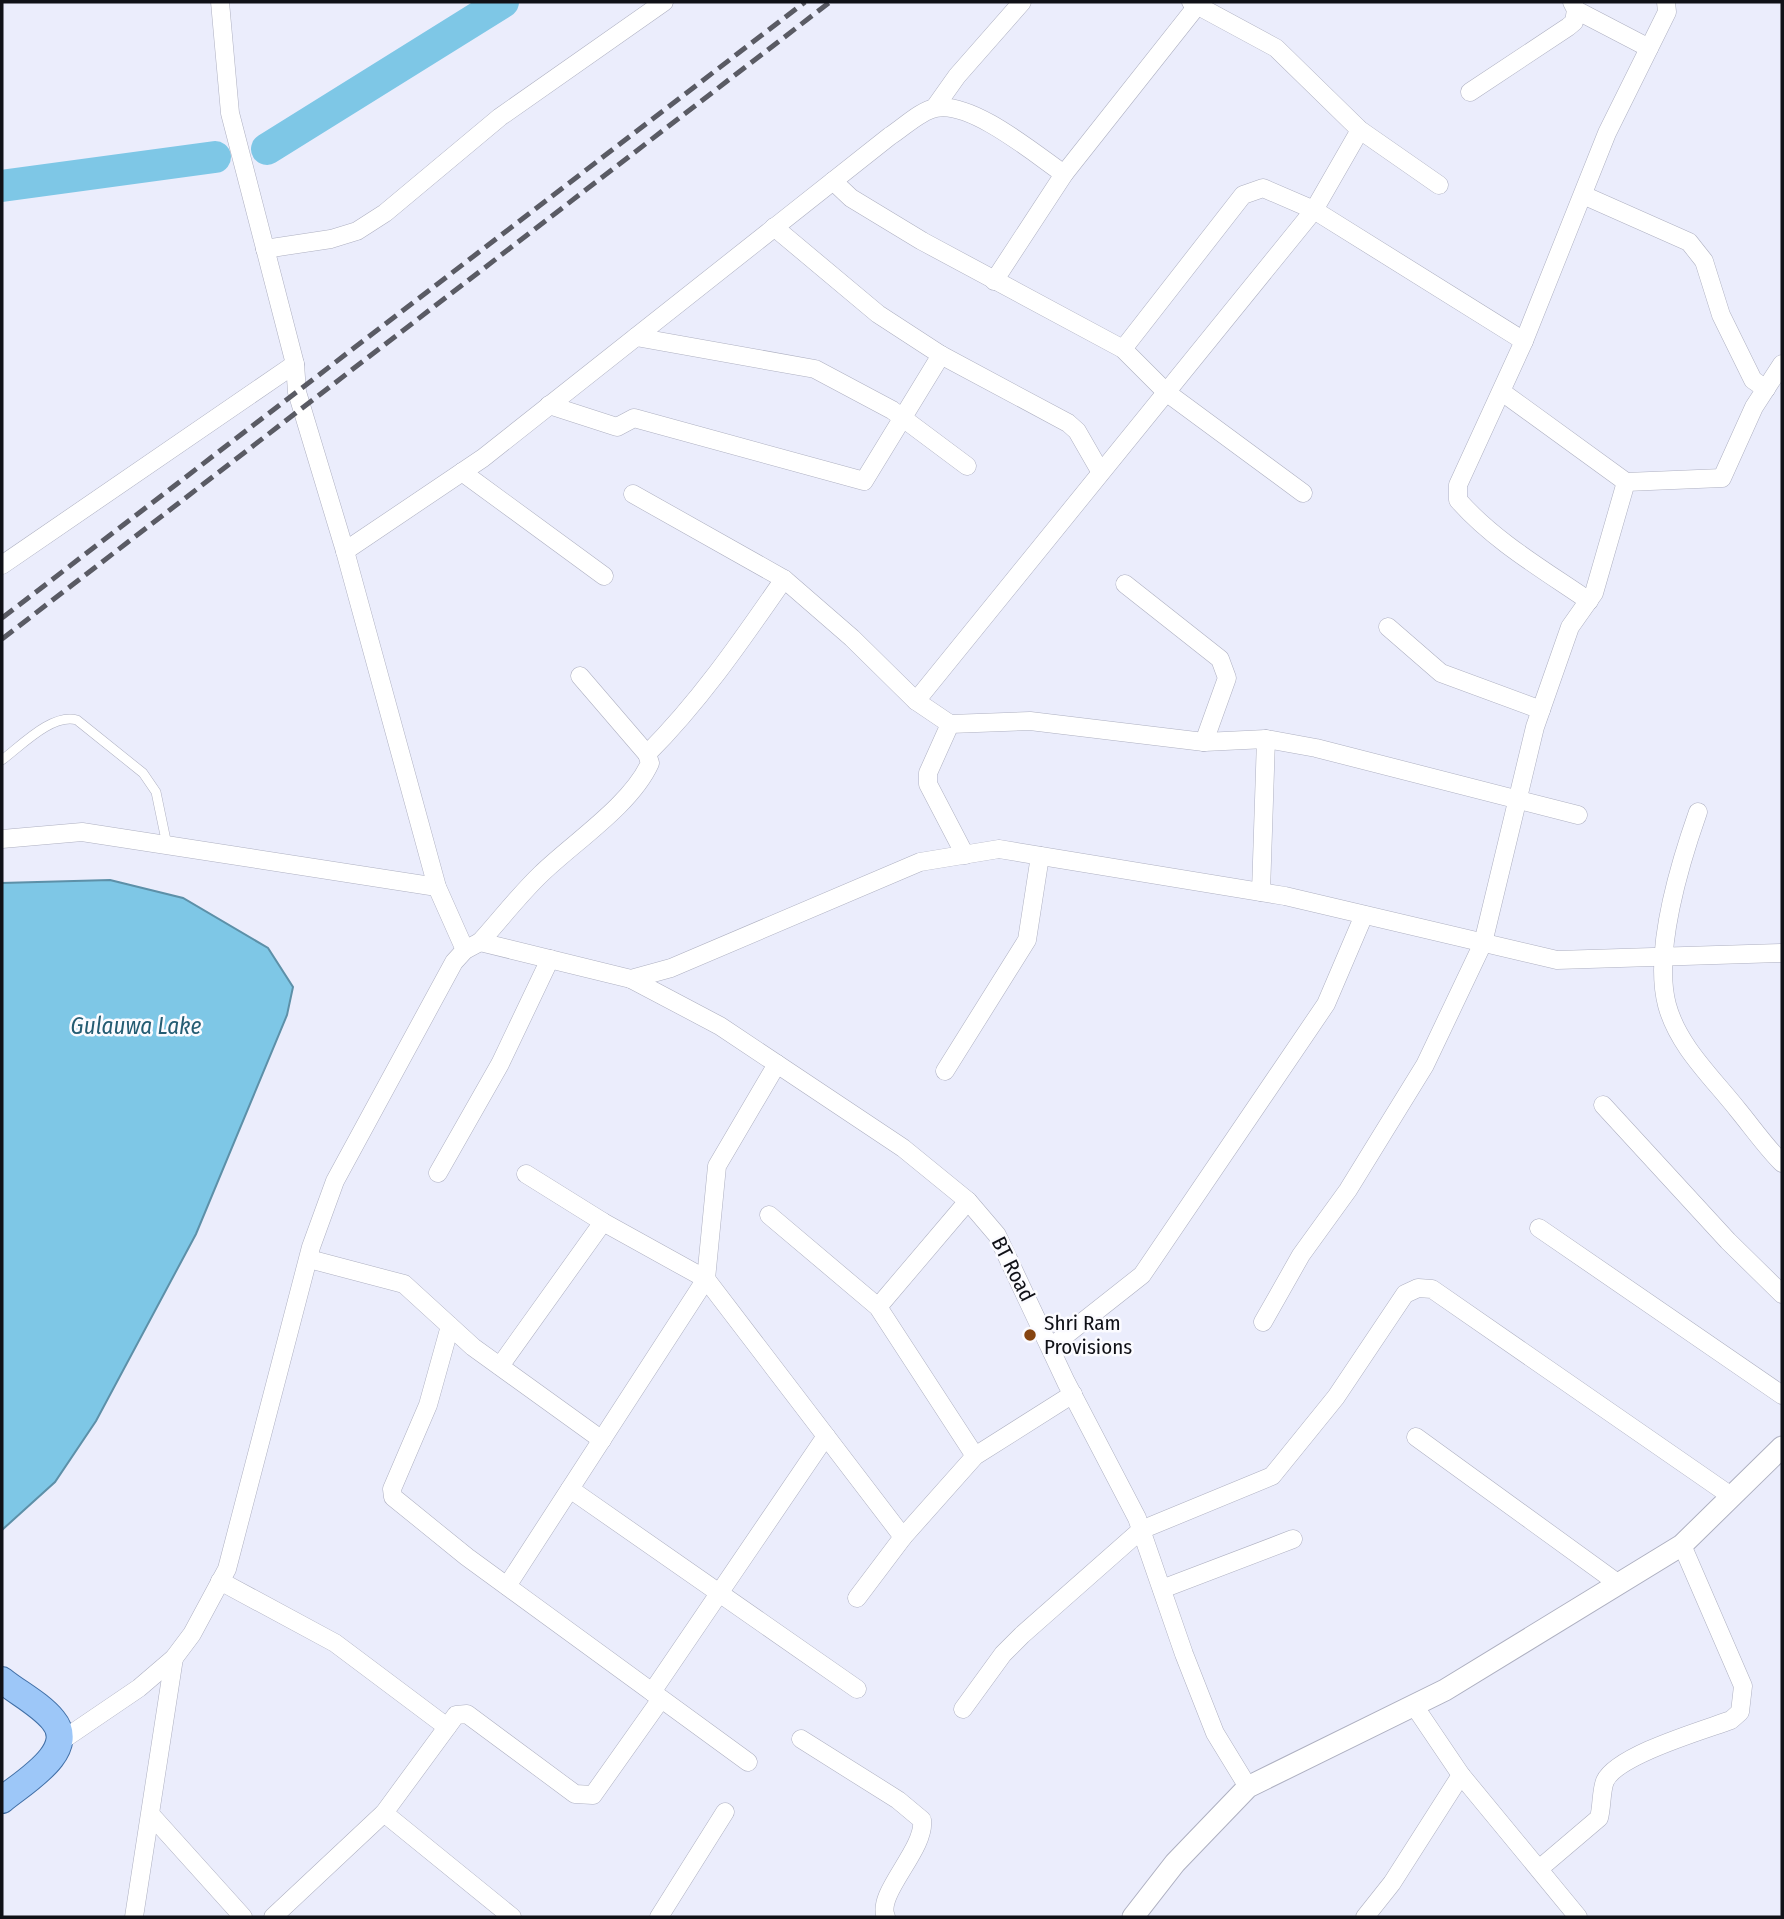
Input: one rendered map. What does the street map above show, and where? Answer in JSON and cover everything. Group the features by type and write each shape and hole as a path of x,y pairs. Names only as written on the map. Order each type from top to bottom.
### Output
{"main road":[{"path":"2,1680 52,1719 60,1731 61,1741 54,1756 2,1800"}],"street":[{"path":"220,2 230,113 295,364 297,391 345,551 437,887 472,946"},
{"path":"265,249 331,239 366,225 385,213 500,117 664,2"},
{"path":"345,551 461,472 890,136 935,107 957,76 1023,2"},
{"path":"1589,601 1513,548 1458,500 1458,485 1524,341 1607,133 1667,12 1666,2"},
{"path":"994,281 1064,174 1196,4 1258,35 1276,48 1360,130 1439,185"},
{"path":"1470,92 1568,27 1574,22 1574,6 1649,48"},
{"path":"935,107 956,108 998,128 1064,174"},
{"path":"916,701 1314,210 1360,130"},
{"path":"833,181 851,198 898,227 1123,349 1166,392 1303,493"},
{"path":"1123,349 1243,195 1262,188 1314,210 1524,341"},
{"path":"1583,195 1689,242 1704,261 1721,315 1754,380 1766,389"},
{"path":"774,227 878,314 941,355 1068,423 1077,431 1100,471"},
{"path":"636,337 815,369 902,417 967,466"},
{"path":"549,405 617,427 634,418 864,481 941,355"},
{"path":"2,565 295,364"},
{"path":"1502,392 1626,482 1722,478 1754,407 1782,364"},
{"path":"461,472 604,576"},
{"path":"1264,1322 1301,1255 1348,1190 1425,1065 1483,943 1541,710 1570,627 1594,593 1626,482"},
{"path":"633,494 784,579 852,638 916,701 950,724 1030,721 1204,742 1266,739 1316,748 1578,815"},
{"path":"647,754 680,721 722,670 784,579"},
{"path":"1125,584 1220,659 1226,669 1227,678 1204,742"},
{"path":"1388,627 1441,673 1541,710"},
{"path":"61,1741 139,1689 174,1658 192,1634 227,1569 309,1258 335,1181 454,962 538,876 629,794 644,776 650,763 647,754 580,676"},
{"path":"950,724 928,773 928,783 965,855"},
{"path":"1261,892 1266,739"},
{"path":"1698,812 1677,873 1665,955 1664,985 1676,1028 1689,1049 1782,1163"},
{"path":"2,839 82,832 437,887"},
{"path":"631,979 671,968 920,862 999,849 1261,892 1557,960 1782,953"},
{"path":"945,1071 1027,940 1040,856"},
{"path":"1052,1346 1142,1275 1326,1004 1364,915"},
{"name":"BT Road","path":"472,946 550,959 631,979 720,1026 903,1148 968,1201 997,1235 1141,1530 1216,1733 1248,1787"},
{"path":"438,1173 500,1064 550,959"},
{"path":"507,1586 706,1279 717,1166 777,1064"},
{"path":"1603,1105 1728,1241 1782,1294"},
{"path":"526,1174 603,1223 706,1279 904,1537"},
{"path":"878,1307 968,1201"},
{"path":"769,1215 878,1307 975,1456"},
{"path":"500,1366 603,1223"},
{"path":"1539,1228 1782,1395"},
{"path":"309,1258 404,1284 500,1366 602,1440"},
{"path":"963,1709 1003,1654 1141,1530 1272,1476 1336,1397 1405,1294 1418,1288 1432,1289 1731,1496"},
{"path":"450,1326 428,1405 391,1493 397,1501 507,1586 748,1762"},
{"path":"857,1598 904,1537 975,1456 1073,1394"},
{"path":"273,1917 384,1813 456,1715 467,1714 575,1794 593,1795 720,1592 827,1436"},
{"path":"1416,1437 1616,1582"},
{"path":"1133,1917 1175,1863 1248,1787 1415,1707 1616,1582 1682,1545 1704,1527 1731,1496 1782,1447"},
{"path":"570,1489 857,1689"},
{"path":"1161,1589 1293,1539"},
{"path":"1539,1869 1599,1818 1604,1783 1611,1771 1656,1746 1731,1720 1740,1712 1743,1686 1682,1545"},
{"path":"220,1581 335,1643 447,1727"},
{"path":"134,1917 152,1816 174,1658"},
{"path":"1415,1707 1461,1774 1578,1917"},
{"path":"801,1739 898,1800 922,1819 923,1829 884,1905 886,1917"},
{"path":"1365,1917 1392,1883 1461,1774"},
{"path":"659,1917 725,1812"},
{"path":"384,1813 512,1917"},
{"path":"152,1816 243,1917"}],"lane":[{"path":"2,760 52,723 66,717 77,720 143,773 156,792 167,845"}],"water":[{"name":"Gulauwa Lake","path":"110,880 183,898 268,948 293,987 287,1015 196,1234 96,1421 55,1482 2,1530 2,883"}],"waterway":[{"path":"267,149 503,2"},
{"path":"2,186 215,157"}],"railway":[{"path":"2,618 805,2"},
{"path":"2,639 830,2"}],"place":[{"name":"Shri Ram Provisions","path":"1030,1335"}]}
